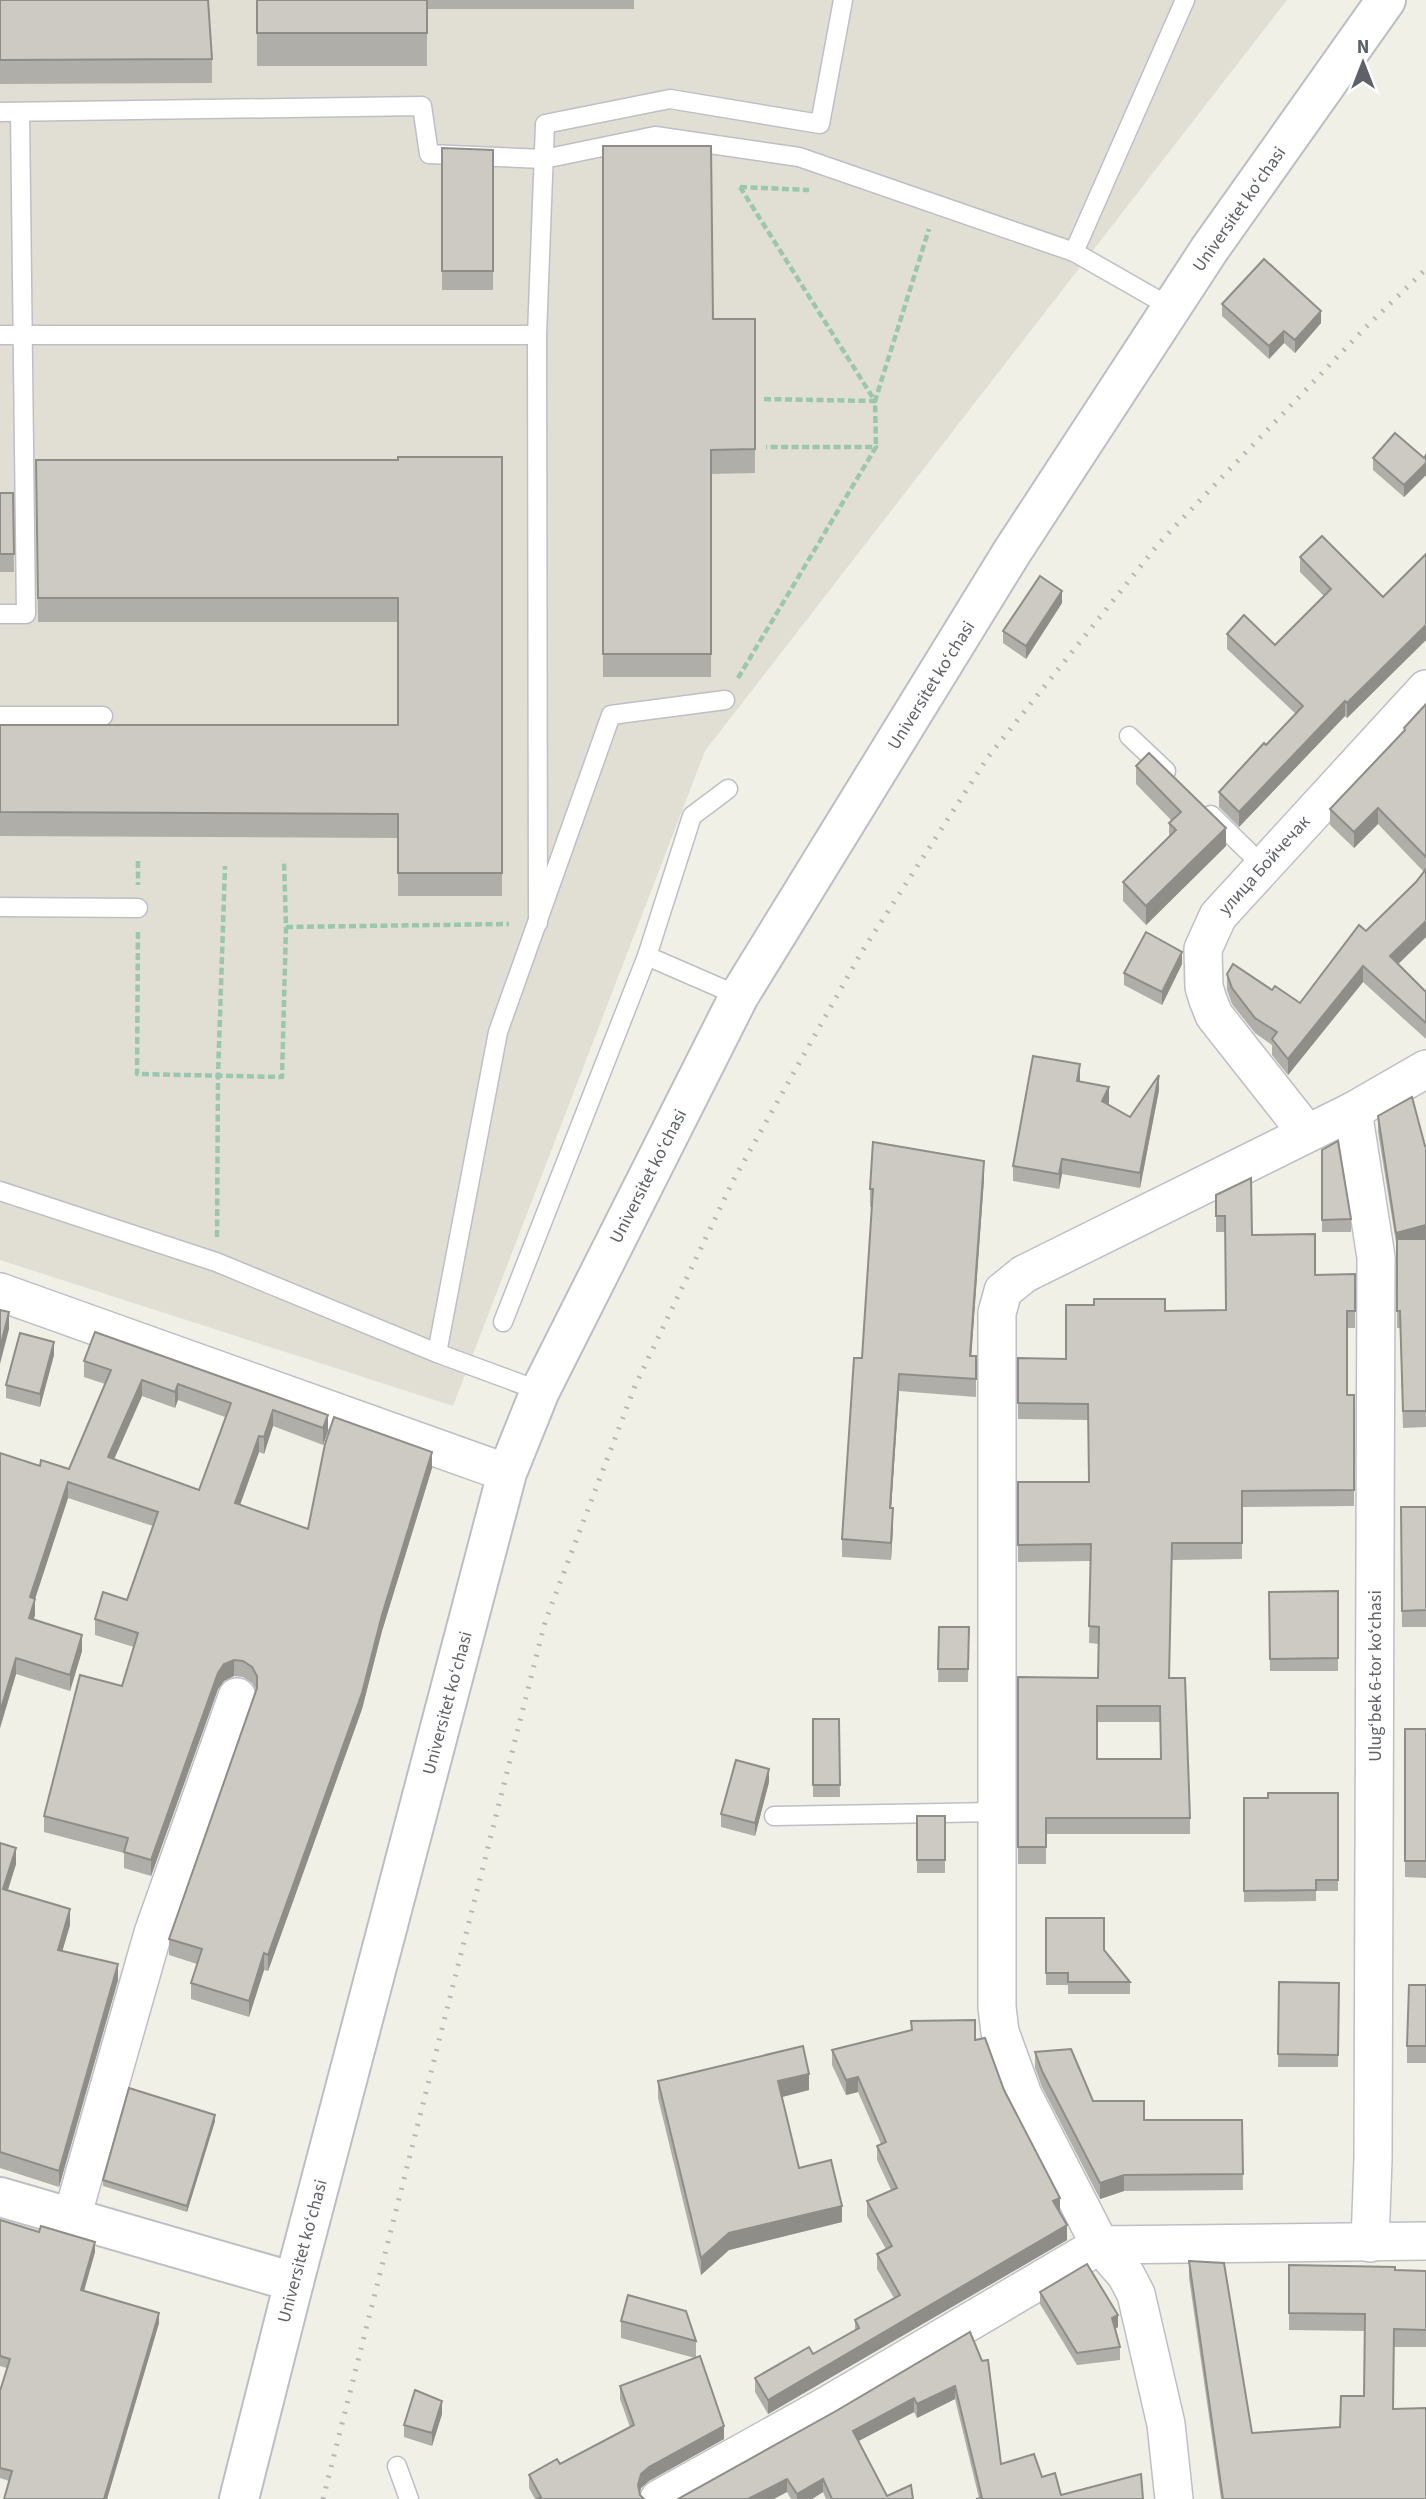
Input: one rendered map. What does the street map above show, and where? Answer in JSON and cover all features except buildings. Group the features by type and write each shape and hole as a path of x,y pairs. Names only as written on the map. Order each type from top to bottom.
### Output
{"main road":[{"name":"Universitet kо‘chasi","path":"239,2499 507,1474 540,1391 738,996 1012,552 1209,250 1387,0"},
{"path":"0,2197 294,2282"}],"street":[{"name":"улица Бойчечак","path":"1307,1133 1214,1015 1204,987 1203,949 1218,916 1426,689"},
{"path":"1174,2499 1166,2424 1142,2312 1126,2275 1100,2245 1023,2095 1000,2032 997,2007 996,1812 997,1313 1003,1291 1024,1274 1353,1111 1426,1069"},
{"name":"Ulug‘bek 6-tor koʻchasi","path":"1353,1111 1376,1257 1373,2159 1370,2243"},
{"path":"0,1292 507,1474"},
{"path":"72,2217 153,1933 237,1698"},
{"path":"666,2497 1100,2245 1426,2241"}],"lane":[{"path":"538,923 537,335 545,124 670,99 820,124 843,0"},
{"path":"1074,252 1185,0"},
{"path":"0,112 422,106 429,154 544,159 655,136 799,158 1074,252 1172,308"},
{"path":"0,614 26,614 20,112"},
{"path":"0,335 537,335"},
{"path":"437,1353 498,1032 611,715 725,700"},
{"path":"0,716 103,716"},
{"path":"1129,736 1177,782"},
{"path":"503,1322 647,956 692,816 728,789"},
{"path":"1196,801 1263,866"},
{"path":"0,907 138,908"},
{"path":"647,956 738,996"},
{"path":"0,1191 216,1262 437,1353 540,1391"},
{"path":"774,1816 996,1812"},
{"path":"397,2466 409,2499"}],"path":[{"path":"740,187 875,401"},
{"path":"725,700 876,447 875,401 930,225"},
{"path":"764,399 875,401"},
{"path":"766,447 876,447"},
{"path":"138,908 137,1074 282,1077 286,928 284,860"},
{"path":"216,1262 218,1076 225,866"},
{"path":"286,928 538,923"}],"shaded area":[{"path":"0,0 1287,0 705,751 453,1406 0,1260"}],"railway":[{"path":"323,2499 545,1622 635,1386 734,1179 861,953 988,757 1160,542 1365,328 1426,269"}]}
